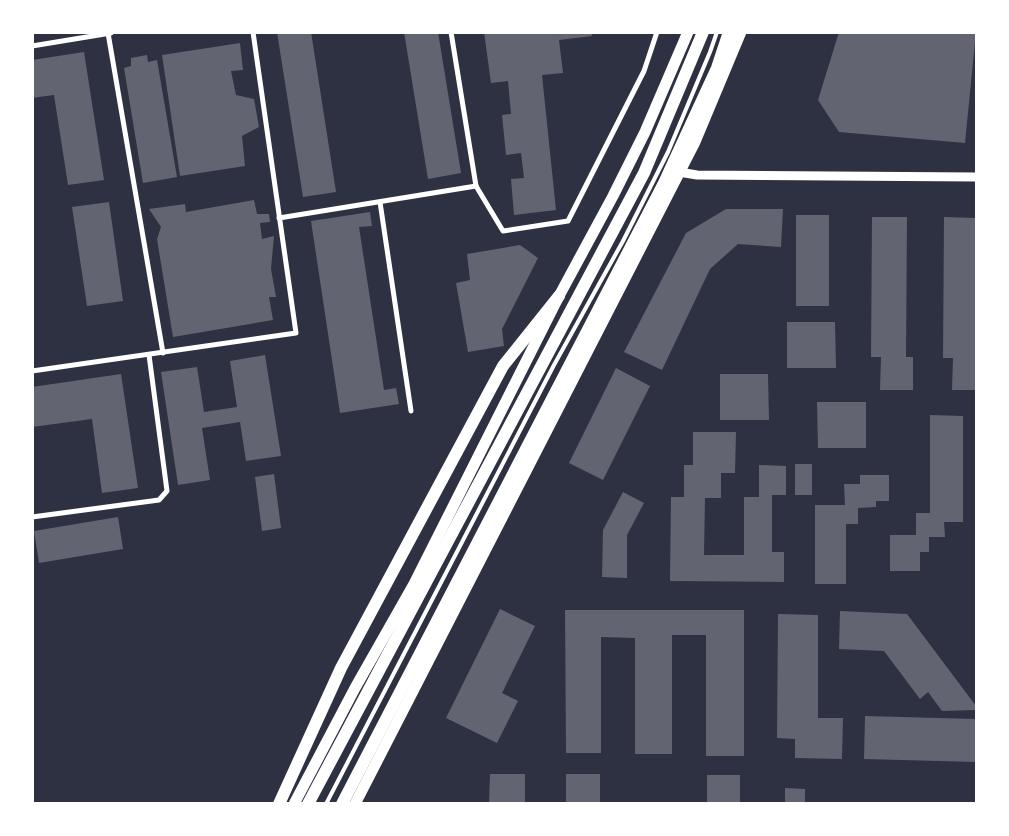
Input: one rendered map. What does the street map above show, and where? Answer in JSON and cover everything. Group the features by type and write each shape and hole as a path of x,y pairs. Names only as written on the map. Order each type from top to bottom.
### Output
{"highway":[{"path":"308,804 644,173 703,32"},
{"path":"342,804 664,183 717,68 729,32"},
{"path":"278,804 341,668 503,366 559,296"}],"main road":[{"path":"294,804 355,688 414,584 559,296 629,164 688,32"},
{"path":"355,804 695,142 741,32"}],"street":[{"path":"32,371 296,333 253,32"},
{"path":"451,32 476,186 503,231 568,221 644,71 657,32"},
{"path":"32,46 110,33 162,353"},
{"path":"679,172 697,175 976,177"},
{"path":"279,218 476,186"},
{"path":"380,202 411,411"},
{"path":"32,517 159,500 167,491 149,355"}],"lane":[{"path":"326,804 554,365 628,232 668,152 717,32"}],"building":[{"path":"277,32 311,32 336,192 303,197"},
{"path":"404,32 438,32 461,173 428,179"},
{"path":"484,32 591,32 592,36 559,40 563,73 542,75 556,210 514,215 511,179 524,178 521,153 506,155 502,115 511,114 508,81 491,83"},
{"path":"839,32 976,32 965,143 839,132 818,100"},
{"path":"240,43 243,70 231,71 236,95 254,99 259,127 242,136 245,166 180,176 162,55"},
{"path":"84,52 104,180 68,185 54,95 32,98 32,60"},
{"path":"147,55 148,62 157,60 177,177 143,183 124,68 131,66 131,58"},
{"path":"254,200 257,214 269,214 270,222 260,223 262,239 274,236 271,269 276,297 269,297 273,320 173,337 157,239 161,227 149,209 185,204 186,212"},
{"path":"109,202 123,301 87,306 72,207"},
{"path":"726,209 783,209 781,247 738,244 710,269 662,370 624,352 686,233"},
{"path":"370,212 372,226 359,227 384,390 396,388 399,404 340,413 311,221"},
{"path":"796,215 829,215 829,306 796,306"},
{"path":"872,217 907,217 906,357 913,357 913,390 880,390 881,357 871,357"},
{"path":"944,217 976,218 976,390 952,390 953,358 943,358"},
{"path":"520,245 538,258 502,329 504,346 468,352 456,283 470,280 467,254"},
{"path":"787,322 835,322 836,368 787,368"},
{"path":"265,355 281,456 246,461 240,422 202,428 210,480 178,485 161,372 197,367 204,412 237,407 230,361"},
{"path":"616,368 650,386 603,480 569,463"},
{"path":"121,374 138,488 102,493 92,419 32,427 32,387"},
{"path":"720,374 768,374 769,420 720,420"},
{"path":"817,402 866,402 866,448 818,448"},
{"path":"930,415 963,416 963,522 944,522 945,537 929,537 929,552 920,552 920,571 890,571 890,535 916,535 916,513 930,513"},
{"path":"693,432 736,432 735,473 721,473 721,498 705,498 704,555 744,555 744,497 759,497 759,465 786,466 786,495 772,495 772,552 784,552 784,582 670,581 671,497 684,497 684,465 693,465"},
{"path":"795,464 812,464 812,495 795,495"},
{"path":"274,474 281,528 262,531 255,477"},
{"path":"860,475 889,475 889,501 876,501 876,507 858,508 858,524 846,524 846,584 815,584 815,505 845,505 844,484 860,484"},
{"path":"623,492 644,503 627,535 627,578 602,577 603,530"},
{"path":"118,517 123,549 39,563 34,531"},
{"path":"500,609 535,626 502,693 518,701 497,743 446,718"},
{"path":"565,610 744,610 744,756 706,756 706,635 672,635 672,754 635,754 635,638 601,637 601,753 566,753"},
{"path":"840,611 907,614 976,706 976,710 942,711 928,692 920,699 884,651 839,649"},
{"path":"778,614 818,615 818,718 843,718 842,759 795,758 795,739 777,738"},
{"path":"865,716 976,719 976,762 864,759"},
{"path":"490,774 525,774 525,804 489,804"},
{"path":"566,774 600,774 600,804 566,804"},
{"path":"707,775 740,775 740,804 707,804"},
{"path":"785,788 805,789 805,804 785,804"}]}
